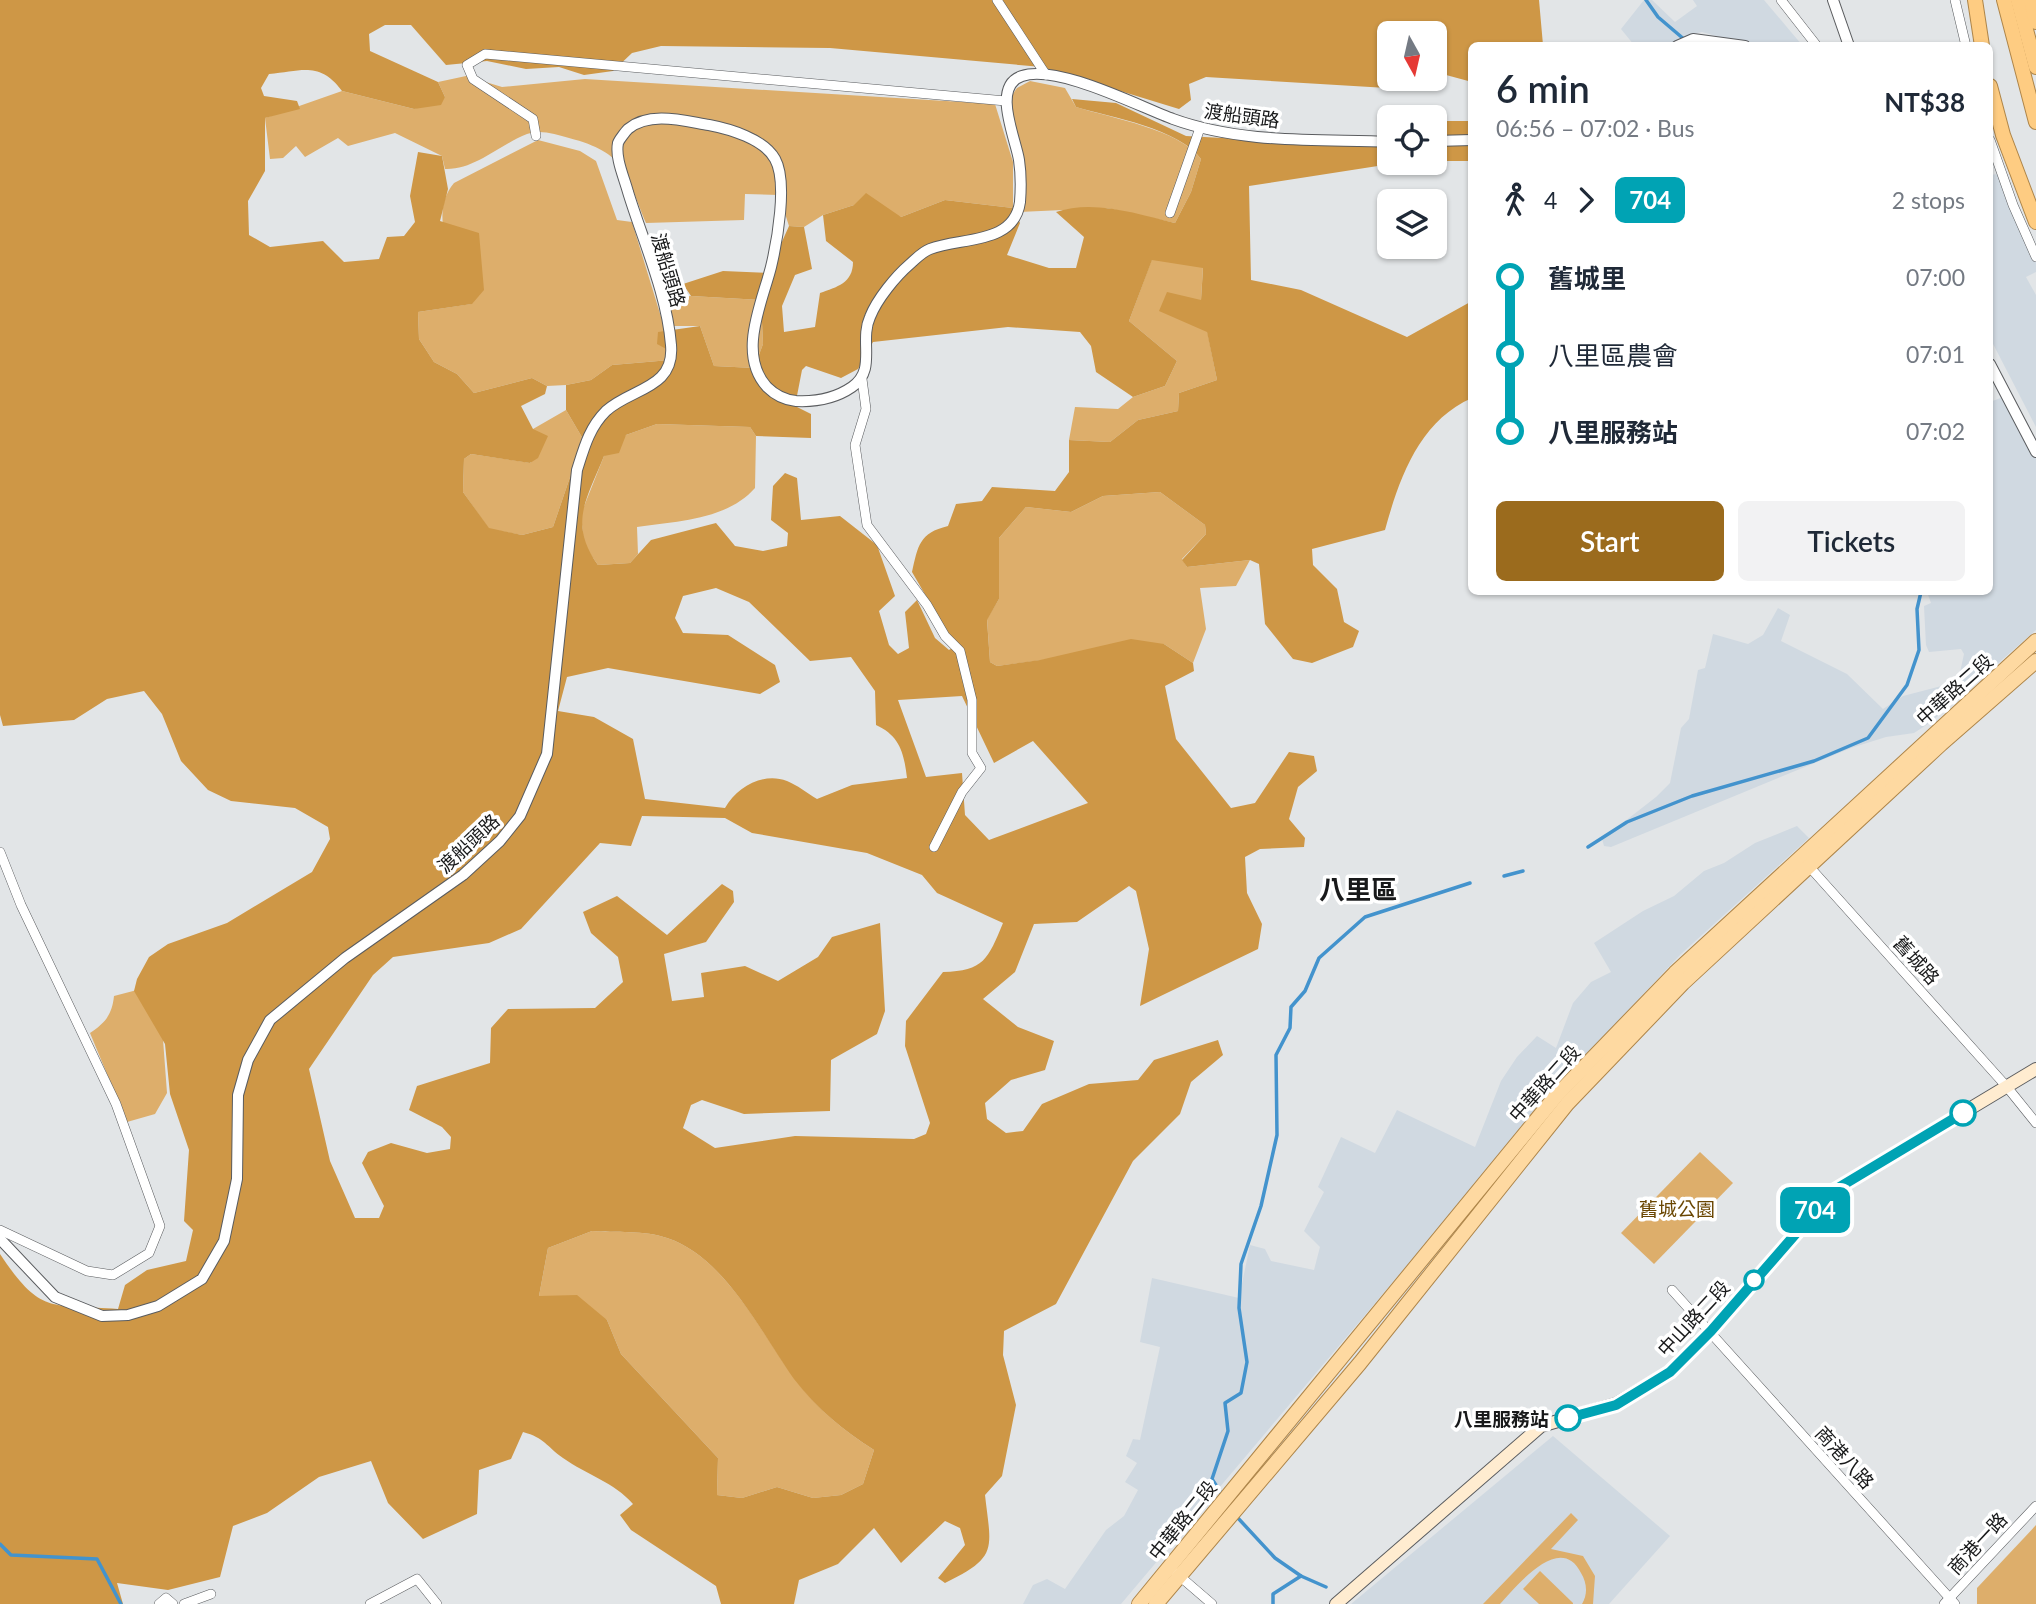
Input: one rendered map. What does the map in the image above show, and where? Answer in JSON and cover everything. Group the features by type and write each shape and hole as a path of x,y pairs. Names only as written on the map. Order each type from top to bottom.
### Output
{"highway":[{"path":"1975,0 1982,42"},
{"path":"2004,0 2036,122"},
{"path":"2018,0 2036,66"},
{"path":"2031,0 2036,22"},
{"path":"1993,97 2003,135 2036,222"}],"main road":[{"name":"中華路二段","path":"1804,861 2036,641"},
{"name":"中華路二段","path":"1139,1604 1174,1572 1556,1096 1675,973 2036,661"},
{"name":"中山路二段","path":"1336,1604 1541,1426 1616,1405 1670,1372 1711,1331 1833,1191 2036,1069"},
{"name":"中華路二段","path":"1156,1604 1174,1572"}],"street":[{"path":"997,0 1046,75"},
{"path":"1781,0 1814,42"},
{"path":"1833,0 1848,42"},
{"path":"1955,0 1965,42"},
{"path":"1684,42 1693,39 1715,42"},
{"path":"536,136 533,119 473,79 467,65 485,54 1006,101 1020,163 1017,213 1011,225 996,234 933,248 902,271 870,317 865,339 867,369 862,379 866,409 855,445 867,525 927,605 945,636 960,651 972,700 972,753 981,768 962,792 934,847"},
{"name":"渡船頭路","path":"1006,101 1012,82 1021,76 1046,75 1094,88 1200,128 1265,138 1377,142"},
{"name":"渡船頭路","path":"0,1239 55,1297 102,1316 128,1315 158,1306 202,1279 224,1241 237,1179 238,1095 248,1060 270,1020 345,958 463,875 500,841 520,816 547,754 577,470 589,432 608,409 661,380 672,358 671,342 658,288 619,163 618,141 627,130 642,121 660,118 713,126 764,146 775,159 781,192 772,265 754,335 753,355 758,375 770,390 788,401 808,402 848,390 862,379"},
{"path":"1170,213 1200,128"},
{"path":"1447,141 1468,140"},
{"path":"1993,148 2036,257"},
{"path":"1993,370 2036,452"},
{"path":"0,852 21,905 116,1104 160,1226 149,1252 113,1275 87,1271 0,1230"},
{"name":"舊城路","path":"1804,861 2007,1087 2036,1123"},
{"name":"商港八路","path":"1672,1290 1949,1602"},
{"name":"商港一路","path":"1949,1602 2036,1506"},
{"path":"1174,1572 1212,1604"},
{"path":"370,1604 417,1579 437,1604"},
{"path":"184,1604 211,1594"},
{"path":"159,1604 166,1598 173,1604"}],"shaded area":[{"path":"0,0 1539,0 1543,42 1468,42 1468,81 1447,75 1447,21 1377,21 1377,87 1206,77 1189,84 1191,100 1179,109 1042,67 830,48 661,46 632,53 613,71 584,75 559,67 526,69 487,61 446,65 411,25 385,25 369,34 370,51 438,82 445,97 441,105 414,109 342,91 326,75 310,70 269,74 261,88 264,96 297,101 300,109 265,118 265,171 248,201 249,235 270,247 323,241 344,262 379,259 387,237 404,236 415,222 410,196 418,152 442,156 448,189 440,221 479,233 484,290 472,304 418,312 419,339 434,362 457,374 474,393 532,378 547,386 545,394 521,406 533,429 548,436 538,458 530,463 471,454 464,459 463,492 489,528 522,535 553,527 583,439 566,410 566,385 591,380 612,365 670,360 670,351 657,344 658,332 700,326 714,366 754,368 763,344 761,300 691,296 683,284 723,271 768,273 789,226 804,227 812,269 795,275 782,306 784,332 815,327 820,293 843,283 850,275 853,262 826,241 823,215 854,205 866,193 901,217 945,200 1013,208 1020,223 1007,255 1049,268 1076,268 1084,237 1056,212 1070,208 1100,207 1175,223 1191,192 1201,159 1178,140 1161,132 1076,107 1072,99 1116,103 1186,136 1377,147 1377,166 1249,186 1251,280 1301,290 1407,337 1468,303 1468,400 1438,421 1414,453 1397,491 1385,530 1312,549 1313,565 1337,589 1344,622 1359,631 1353,647 1312,663 1293,659 1265,624 1259,564 1250,560 1187,567 1182,560 1206,534 1205,525 1160,492 1103,496 1071,512 1026,507 999,538 999,599 987,620 990,662 997,666 1040,660 1131,639 1164,644 1193,663 1194,671 1165,686 1176,739 1231,808 1255,803 1289,752 1314,756 1317,771 1298,787 1289,819 1305,838 1304,847 1260,849 1245,857 1247,893 1262,924 1258,949 1140,1006 1149,949 1136,891 1129,886 1077,922 1034,924 1015,972 983,999 1018,1027 1054,1041 1045,1070 1011,1080 985,1103 987,1119 1006,1133 1023,1131 1042,1104 1089,1084 1138,1080 1154,1060 1218,1040 1223,1055 1191,1082 1180,1114 1133,1161 1056,1304 1004,1331 1003,1355 1016,1405 1002,1476 985,1495 989,1528 988,1550 975,1566 945,1583 938,1578 965,1545 960,1528 945,1521 901,1563 874,1528 838,1564 799,1580 794,1604 721,1604 716,1586 631,1530 620,1515 633,1504 626,1496 572,1464 541,1440 523,1432 511,1459 479,1470 477,1514 423,1539 388,1503 371,1461 319,1477 267,1513 233,1526 220,1577 168,1590 117,1583 123,1604 0,1604 0,1254 26,1288 37,1297 61,1305 118,1309 125,1285 147,1270 186,1261 193,1230 184,1221 189,1150 170,1094 165,1044 134,991 137,979 149,957 168,944 227,923 312,872 330,839 328,827 295,808 231,801 208,790 181,761 162,714 144,691 107,699 74,720 3,726 0,715","holes":["1152,260 1203,268 1201,300 1167,292 1159,311 1207,332 1217,380 1179,393 1178,411 1138,420 1110,442 1069,440 1069,472 1055,491 992,487 982,501 956,504 948,526 931,532 921,542 912,572 955,646 949,650 935,638 917,600 905,612 909,648 898,654 889,645 879,611 895,596 877,545 840,516 801,520 797,478 785,473 773,486 771,520 788,533 787,546 763,551 735,546 716,523 651,540 630,563 598,565 589,550 582,523 587,498 604,456 619,453 626,435 657,424 750,427 756,436 811,438 811,414 795,406 802,370 806,366 841,378 858,369 873,342 1008,327 1080,332 1091,346 1096,372 1133,397 1165,386 1177,361 1129,321","716,588 749,602 810,661 851,657 875,691 876,725 896,740 907,778 852,785 817,799 787,781 769,778 744,788 725,808 645,799 633,739 594,717 558,711 567,677 608,668 760,694 780,682 775,665 728,635 683,633 675,618 683,596","962,696 994,763 1033,741 1088,803 989,840 965,815 962,773 926,777 898,700","642,816 725,818 752,833 867,853 922,875 937,893 1003,923 983,961 968,969 943,972 906,1021 905,1046 930,1123 926,1134 914,1139 795,1136 715,1148 683,1128 691,1105 702,1100 744,1114 830,1111 831,1060 877,1034 885,1011 880,923 832,937 818,957 778,981 745,966 701,973 704,997 672,1001 664,954 706,942 734,902 733,891 722,884 667,935 617,896 583,912 591,933 618,957 623,982 595,1008 508,1009 491,1028 490,1063 417,1086 409,1110 442,1127 451,1137 450,1149 427,1153 391,1143 368,1152 362,1163 384,1206 379,1218 355,1218 330,1161 309,1069 373,975 393,957 489,943 521,929 600,843 631,846","592,1231 630,1232 667,1238 688,1248 707,1262 740,1298 794,1379 812,1400 841,1427 874,1450 863,1484 841,1495 813,1498 777,1487 742,1498 717,1495 718,1458 621,1354 607,1320 577,1295 539,1296 548,1248"]},
{"path":"1644,0 1652,0 1675,22 1697,6 1693,0 1764,0 1799,42 1738,42 1702,32 1680,42 1632,42 1621,29"},
{"path":"1447,121 1468,121 1468,161 1447,161"},
{"path":"1997,174 2036,254 2036,272 2026,277 2036,295 2036,427 1993,344 1993,175"},
{"path":"2003,397 2036,456 2036,630 1931,722 1914,733 1886,737 1851,748 1611,847 1604,846 1602,839 1670,783 1681,728 1689,719 1698,670 1705,668 1713,634 1748,644 1763,635 1778,608 1790,615 1781,641 1847,674 1883,709 1903,696 1953,683 1959,677 1964,654 1961,649 1929,652 1926,645 1924,606 1931,603 1928,595 1993,595 1993,401"},
{"path":"1797,826 1809,838 1681,954 1572,1070 1121,1604 1023,1604 1033,1585 1047,1579 1065,1589 1106,1530 1124,1516 1138,1490 1125,1482 1137,1463 1126,1456 1133,1439 1140,1440 1160,1347 1140,1342 1152,1278 1239,1298 1250,1245 1265,1249 1271,1261 1314,1270 1320,1247 1304,1231 1324,1192 1318,1187 1341,1137 1375,1153 1397,1110 1475,1147 1501,1081 1517,1057 1537,1036 1556,1048 1573,1003 1591,982 1611,972 1594,943 1643,911 1674,896 1704,871 1724,863 1755,843"},
{"path":"1553,1436 1670,1536 1609,1604 1351,1604"}],"green space":[{"path":"466,76 502,87 585,79 995,104 1013,162 1013,208 945,200 901,217 854,205 823,215 804,227 789,226 779,195 745,194 744,220 646,223 627,178 613,158 588,144 542,132 527,134 467,166 456,168 445,169 442,156 395,133 348,146 338,138 305,157 296,146 283,158 270,159 265,118 342,91 414,109 445,97 438,82"},
{"path":"1030,81 1065,88 1076,107 1161,132 1191,149 1201,159 1191,192 1175,223 1107,208 1019,212 1010,98 1017,88"},
{"path":"538,140 580,151 596,161 617,220 632,222 665,330 670,360 612,365 591,380 566,385 547,386 532,378 474,393 457,374 434,362 419,339 418,312 471,304 452,259 443,227 446,197 454,183"},
{"path":"1152,259 1203,267 1201,300 1217,380 1179,393 1178,411 1138,420 1110,442 1069,440 1075,407 1118,409 1133,397 1165,386 1177,361 1129,321"},
{"path":"691,296 761,300 763,344 754,368 714,366 700,326 673,326 669,298"},
{"path":"566,410 583,439 553,527 522,535 489,529 463,492 464,459 471,454 531,463 533,429"},
{"path":"657,424 750,427 756,436 755,488 744,499 716,513 637,527 638,554 630,563 598,565 584,545 581,514 604,456 626,435"},
{"path":"1160,492 1205,525 1206,534 1182,559 1187,567 1250,560 1236,586 1200,588 1206,629 1193,663 1164,644 997,666 990,662 987,619 999,599 999,538 1026,507 1071,512 1103,496"},
{"path":"137,990 162,1026 167,1093 155,1114 127,1122 90,1033 107,1018 114,996"},
{"name":"舊城公園","path":"1700,1152 1733,1183 1654,1264 1621,1233"},
{"path":"592,1231 658,1235 688,1248 707,1262 740,1298 812,1400 841,1427 874,1450 863,1484 841,1495 813,1498 777,1487 742,1498 717,1495 718,1458 621,1354 607,1320 539,1296 548,1248"},
{"path":"1571,1513 1578,1520 1551,1549 1583,1556 1595,1576 1593,1604 1582,1604 1586,1592 1583,1577 1572,1562 1562,1558 1539,1566 1500,1604 1483,1604"},
{"path":"2036,1525 2036,1604 1977,1604 1977,1588"},
{"path":"1540,1571 1573,1604 1539,1604 1523,1589"}],"waterway":[{"path":"1646,0 1658,17 1687,42"},
{"path":"1588,847 1627,822 1692,796 1814,761 1868,738 1907,685 1919,650 1917,609 1920,595"},
{"path":"1504,876 1523,871"},
{"path":"1221,1493 1212,1479 1228,1431 1225,1403 1241,1393 1247,1362 1239,1308 1241,1264 1261,1206 1277,1135 1276,1055 1290,1028 1291,1007 1305,991 1319,958 1365,917 1470,883"},
{"path":"1237,1517 1275,1558 1301,1576"},
{"path":"0,1544 11,1555 97,1559 121,1604"},
{"path":"1273,1604 1273,1594 1301,1576 1326,1587"}],"bus line":[{"name":"704","path":"1568,1418 1616,1405 1670,1372 1711,1331 1833,1191 1963,1113"}],"place":[{"name":"八里服務站","path":"1568,1418"}],"district":[{"name":"八里區","path":"1358,889"}]}
